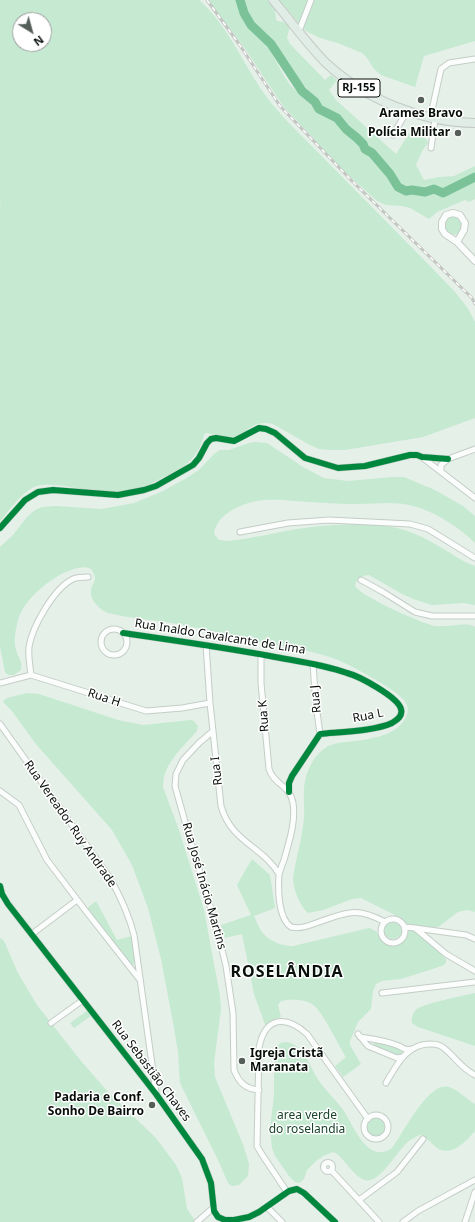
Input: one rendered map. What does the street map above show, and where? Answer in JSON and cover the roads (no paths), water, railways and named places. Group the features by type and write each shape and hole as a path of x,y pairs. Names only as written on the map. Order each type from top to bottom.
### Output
{"main road":[{"name":"RJ-155","path":"273,0 326,62 338,73 361,89 382,101 433,119 475,124"}],"street":[{"path":"299,31 311,0"},
{"path":"431,148 433,119 441,69 449,63 475,59"},
{"path":"392,134 407,111"},
{"path":"458,242 464,230 465,223 460,215 451,213 443,218 441,227 445,234 458,242 475,261"},
{"path":"0,528 24,500 38,492 53,490 118,495 144,490 156,486 193,465 205,444 212,439 216,438 234,441 259,428 270,430 305,458 334,467 365,466 410,455 448,459"},
{"path":"441,471 441,465 448,459 475,449"},
{"path":"422,457 474,496"},
{"path":"240,532 288,523 329,520 410,524 428,529 475,558"},
{"path":"0,683 31,675 29,648 36,625 46,607 67,583 80,577 88,577"},
{"path":"361,580 415,612 432,616 475,616"},
{"name":"Rua Inaldo Cavalcante de Lima","path":"123,633 127,641 122,652 113,654 104,650 101,640 105,632 113,629 120,630 123,633 206,645 313,664"},
{"name":"Rua I","path":"206,645 210,703 221,806 224,816 232,829 271,863 280,874"},
{"name":"Rua K","path":"261,655 261,683 269,769 271,776 278,783"},
{"name":"Rua L","path":"313,664 347,672 366,681 396,702 402,711 397,720 385,726 320,734"},
{"name":"Rua J","path":"313,664 320,734"},
{"name":"Rua H","path":"31,675 146,711 182,708 210,703"},
{"name":"Rua Vereador Ruy Andrade","path":"0,724 110,878 122,900 131,925 141,981 156,1094"},
{"name":"Rua José Inácio Martins","path":"213,731 198,743 182,760 176,774 175,786 224,955 233,1013 234,1070 238,1078 246,1087 259,1090"},
{"path":"320,734 292,776 289,783 289,792 293,804 293,819 280,874 282,914 285,921 291,926 305,927 352,912 370,914 385,922"},
{"path":"278,783 286,782 292,776"},
{"path":"278,783 289,792"},
{"path":"0,791 15,801 22,810 47,860 141,981"},
{"path":"271,863 277,866 283,863"},
{"name":"Rua Sebastião Chaves","path":"0,886 2,894 8,904 156,1094 204,1163 211,1183 214,1208"},
{"path":"32,934 77,900"},
{"path":"0,901 8,904"},
{"path":"392,919 397,919 403,923 405,934 401,939 396,942 389,942 384,938 382,927 385,922 392,919"},
{"path":"405,928 466,935 475,940"},
{"path":"415,928 446,954 475,971"},
{"path":"382,993 475,982"},
{"path":"51,1023 83,1000"},
{"path":"287,1192 257,1146 259,1051 261,1040 270,1026 283,1020 301,1029 310,1038 368,1119"},
{"path":"402,1057 397,1058 370,1046 359,1035 378,1039 407,1050 412,1049"},
{"path":"386,1083 402,1057 412,1049 424,1044 436,1044 444,1047 464,1069 475,1075"},
{"path":"377,1116 385,1119 388,1127 385,1135 377,1139 369,1136 365,1129 365,1123 368,1119 377,1116"},
{"path":"359,1200 397,1172 423,1139"},
{"path":"331,1170 379,1222"},
{"path":"403,1222 418,1211 475,1180"},
{"path":"197,1222 214,1208 216,1214 221,1219 234,1220 249,1217 294,1189 302,1191 335,1222"},
{"path":"465,1222 475,1192"},
{"path":"267,1207 282,1222"}],"waterway":[{"path":"240,0 244,13 251,25 271,44 302,91 315,102 319,109 337,118 346,129 363,144 365,149 372,153 390,174 398,187 406,191 412,190 425,192 434,189 443,193 475,177"}],"railway":[{"path":"207,0 239,44 280,106 352,181 472,298 475,304"}],"place":[{"name":"Arames Bravo","path":"421,100"},
{"name":"Polícia Militar","path":"458,133"},
{"name":"Igreja Cristã Maranata","path":"242,1061"},
{"name":"Padaria e Conf. Sonho De Bairro","path":"152,1105"}],"district":[{"name":"ROSELÂNDIA","path":"287,972"}],"park label":[{"name":"area verde do roselandia","path":"307,1123"}]}
